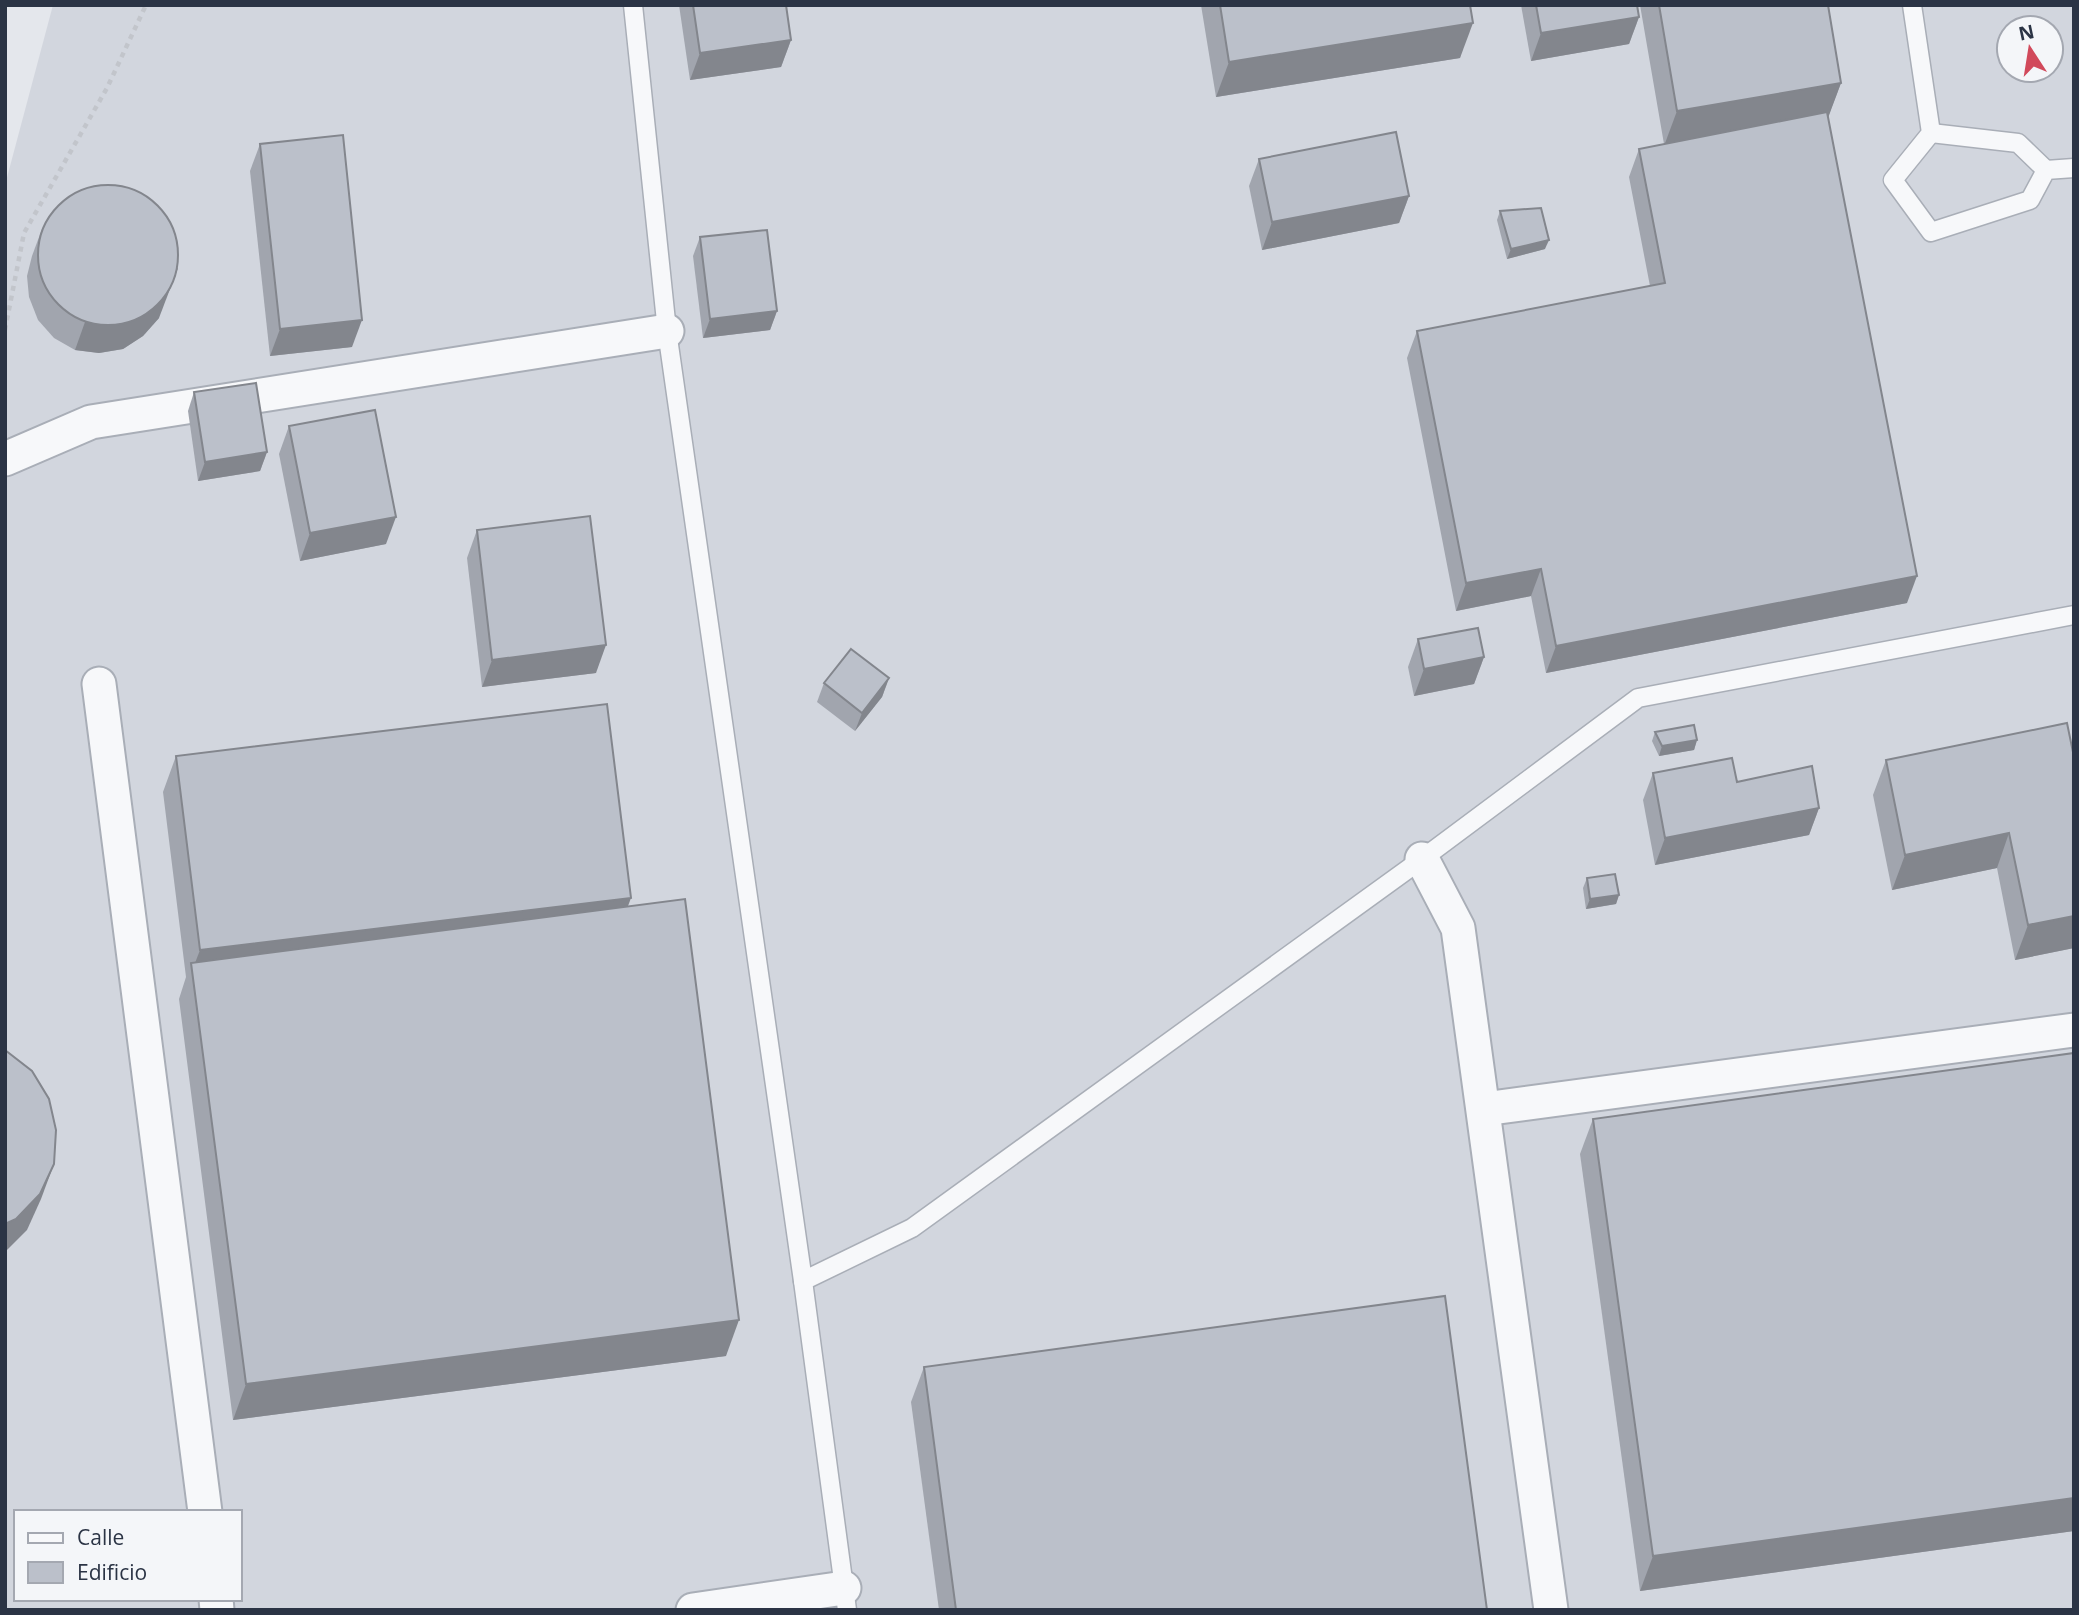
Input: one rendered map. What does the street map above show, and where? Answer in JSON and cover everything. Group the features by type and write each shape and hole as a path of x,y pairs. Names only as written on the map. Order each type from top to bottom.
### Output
{"street":[{"path":"5,459 91,422 667,331"},
{"path":"99,684 205,1510"},
{"path":"1422,859 1458,928 1551,1610"},
{"path":"1484,1109 2074,1030"},
{"path":"693,1610 845,1599"}],"lane":[{"path":"633,5 667,331 803,1282 845,1599"},
{"path":"1912,5 1931,133 1894,180 1931,232 2030,200 2046,170"},
{"path":"1931,133 2018,143 2046,170 2074,168"},
{"path":"803,1282 912,1228 1422,859 1638,698 2074,615"}],"path":[{"path":"5,330 24,233 107,88 146,5"}],"shaded area":[{"path":"53,5 2074,5 2074,1610 5,1610 5,185"}],"building":[{"path":"693,5 786,5 791,40 700,53"},
{"path":"1220,5 1470,5 1473,23 1229,62"},
{"path":"1536,5 1637,5 1639,17 1541,33"},
{"path":"1659,5 1828,5 1841,83 1677,111"},
{"path":"1827,112 1917,576 1556,646 1541,569 1466,583 1417,331 1665,283 1639,149"},
{"path":"1396,132 1409,196 1272,222 1259,159"},
{"path":"343,135 362,320 280,329 260,144"},
{"path":"108,185 135,190 158,205 173,228 178,255 173,282 158,305 135,320 108,325 81,320 58,305 43,282 38,255 43,228 58,205 81,190"},
{"path":"1541,208 1549,240 1511,249 1500,211"},
{"path":"767,230 777,311 710,319 700,237"},
{"path":"256,383 267,452 205,462 194,392"},
{"path":"375,410 396,517 310,533 289,426"},
{"path":"590,516 606,645 492,660 477,530"},
{"path":"1478,628 1484,657 1424,669 1418,639"},
{"path":"851,649 889,678 862,713 824,683"},
{"path":"607,704 631,898 200,950 176,756"},
{"path":"2067,723 2074,757 2074,916 2028,925 2009,833 1905,855 1886,760"},
{"path":"1694,725 1697,740 1662,746 1655,732"},
{"path":"1732,758 1737,782 1812,766 1819,808 1665,838 1653,773"},
{"path":"1615,874 1619,895 1590,899 1587,878"},
{"path":"685,899 739,1320 246,1384 191,963"},
{"path":"5,1050 32,1071 49,1099 56,1130 54,1164 40,1194 16,1219 5,1224"},
{"path":"2074,1053 2074,1498 1653,1556 1593,1119"},
{"path":"1445,1296 1487,1610 956,1610 924,1367"}]}
